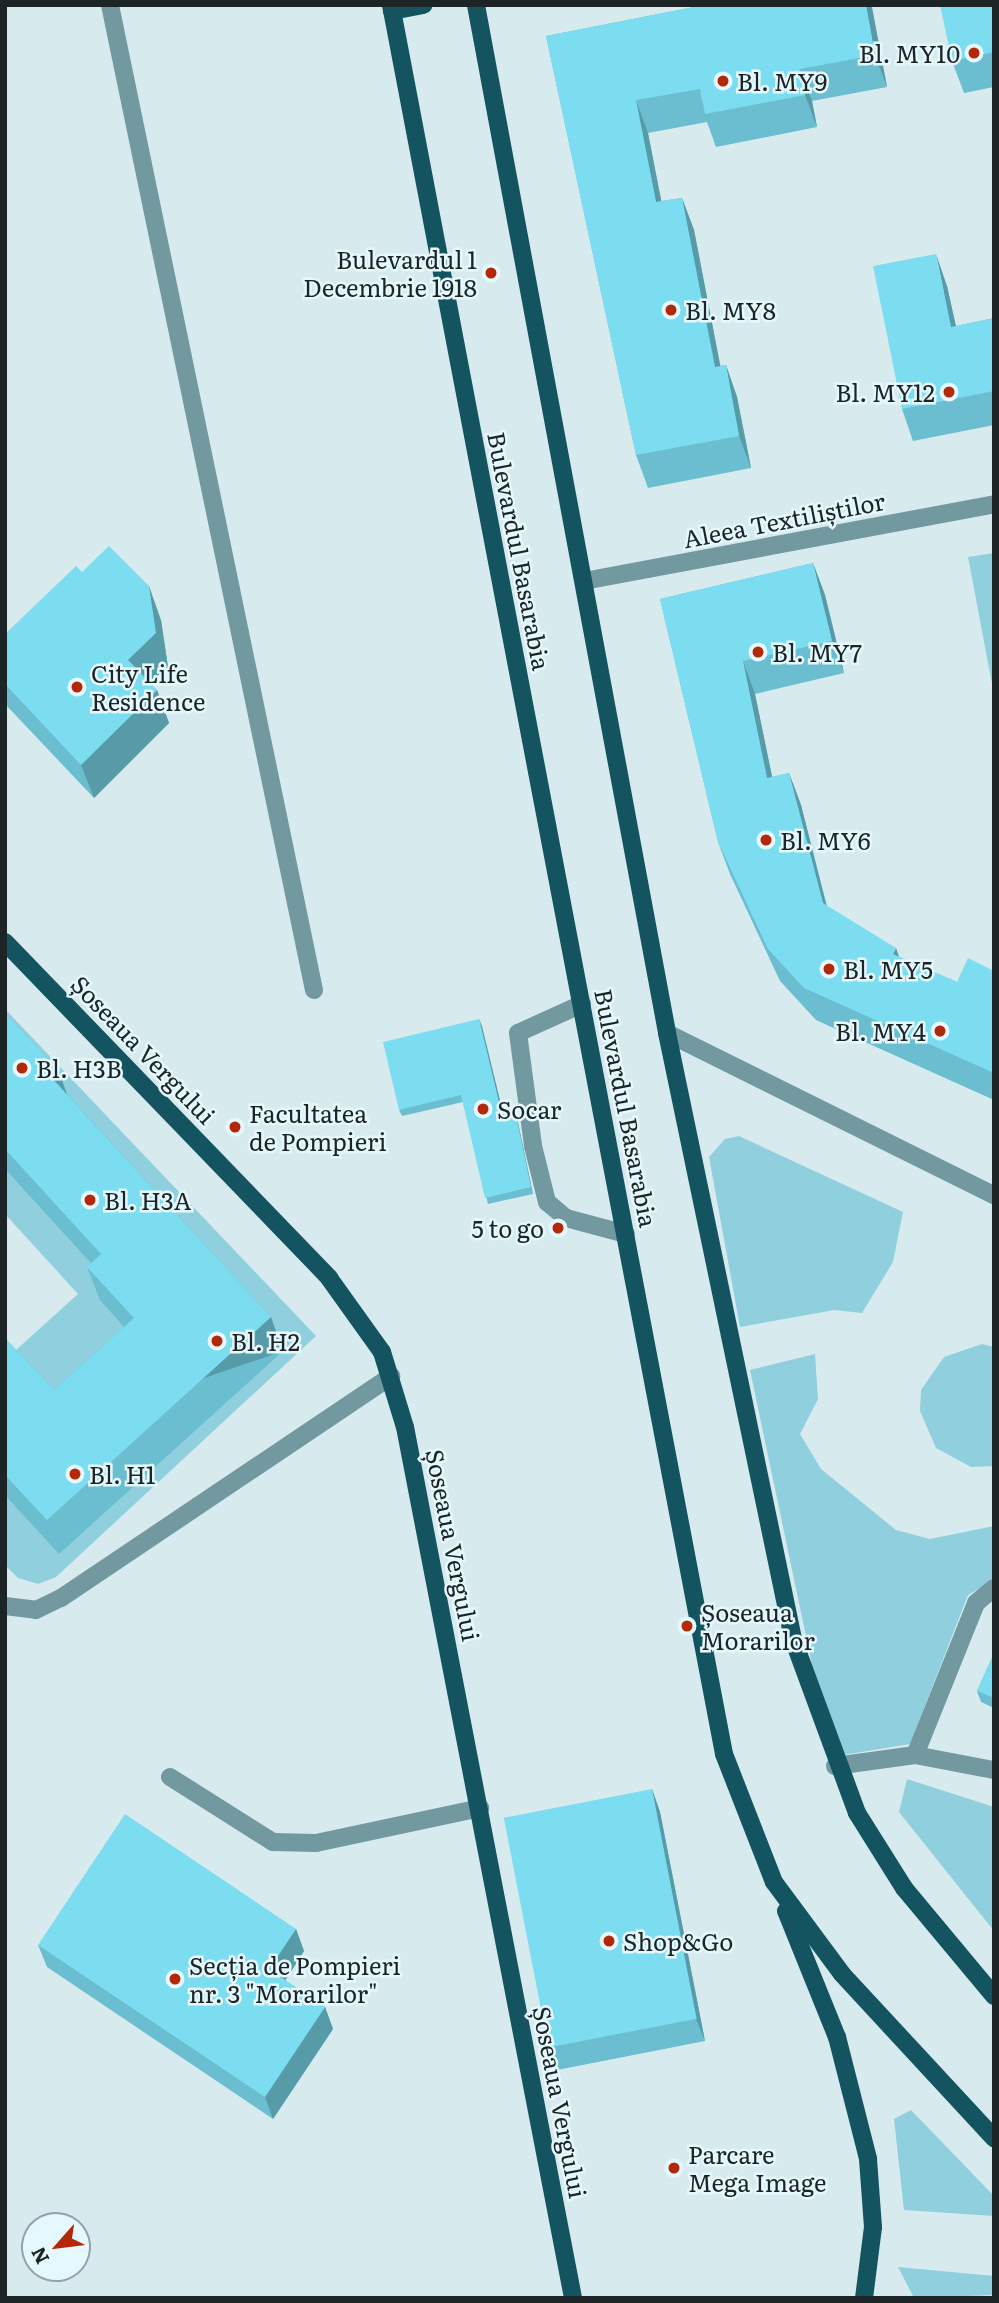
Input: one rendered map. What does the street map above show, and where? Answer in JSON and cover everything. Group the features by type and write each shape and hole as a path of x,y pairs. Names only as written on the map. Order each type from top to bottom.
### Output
{"main road":[{"path":"391,8 423,5"},
{"path":"476,5 667,1033 774,1559 835,1766 904,1888 994,1996"},
{"name":"Bulevardul Basarabia","path":"391,8 626,1234 708,1696 774,1882 842,1974 994,2138"},
{"name":"Șoseaua Vergului","path":"5,942 344,1296 369,1325 391,1376 480,1808 573,2298"},
{"path":"774,1882 836,2037 859,2119 873,2227 864,2298"}],"street":[{"path":"110,5 314,990"},
{"name":"Aleea Textiliștilor","path":"584,581 994,504"},
{"path":"582,1004 518,1033 533,1146 547,1202 566,1218 626,1234"},
{"path":"667,1033 994,1195"},
{"path":"5,1606 36,1610 61,1598 391,1376"},
{"path":"915,1755 976,1603 994,1588"},
{"path":"835,1766 915,1755 994,1770"},
{"path":"170,1777 274,1842 316,1843 480,1808"}],"shaded area":[{"path":"994,553 994,684 992,684 968,557"},
{"path":"5,1009 316,1336 56,1577 38,1584 18,1578 5,1565 5,1360 78,1294 5,1214"},
{"path":"739,1136 903,1212 893,1262 862,1313 834,1310 740,1327 709,1157 725,1139"},
{"path":"982,1344 994,1347 994,1466 971,1467 936,1448 920,1411 921,1390 944,1357"},
{"path":"815,1354 818,1399 800,1434 821,1469 896,1530 930,1539 994,1526 994,1580 968,1595 910,1744 843,1755 815,1679 750,1370"},
{"path":"907,1779 994,1807 994,1931 899,1812"},
{"path":"911,2110 994,2196 994,2216 904,2210 894,2119"},
{"path":"898,2267 994,2276 994,2295 914,2298"}],"building":[{"path":"704,5 866,5 875,55 800,69 805,95 705,114 700,89 636,100 656,202 682,198 715,367 726,365 739,436 636,455 546,36"},
{"name":"Bl. MY10","path":"940,5 994,5 994,52 952,61"},
{"name":"Bl. MY12","path":"936,254 951,327 994,318 994,391 902,409 873,266"},
{"name":"City Life Residence","path":"109,546 149,586 156,633 128,660 157,690 81,765 5,684 5,634 76,566 82,572"},
{"path":"813,563 832,641 743,661 767,778 789,773 823,903 896,948 893,954 957,982 968,958 994,971 994,1073 804,988 768,949 718,842 660,599"},
{"path":"5,1014 58,1069 51,1077 271,1317 47,1520 5,1475 5,1338 54,1390 134,1318 87,1267 101,1254 5,1149"},
{"name":"Socar","path":"479,1019 503,1119 516,1116 531,1187 485,1198 461,1095 399,1110 383,1042"},
{"path":"994,1653 994,1698 977,1691"},
{"name":"Shop&Go","path":"652,1789 697,2019 548,2048 504,1818"},
{"name":"Secția de Pompieri nr. 3 \"Morarilor\"","path":"125,1814 296,1929 269,1969 325,2007 265,2097 38,1945"}],"place":[{"name":"Bl. MY10","path":"974,53"},
{"name":"Bl. MY9","path":"723,81"},
{"name":"Bulevardul 1 Decembrie 1918","path":"491,273"},
{"name":"Bl. MY8","path":"671,310"},
{"name":"Bl. MY12","path":"949,392"},
{"name":"Bl. MY7","path":"758,652"},
{"name":"City Life Residence","path":"77,687"},
{"name":"Bl. MY6","path":"766,840"},
{"name":"Bl. MY5","path":"829,969"},
{"name":"Bl. MY4","path":"940,1031"},
{"name":"Bl. H3B","path":"22,1068"},
{"name":"Socar","path":"483,1109"},
{"name":"Facultatea de Pompieri","path":"235,1127"},
{"name":"Bl. H3A","path":"90,1200"},
{"name":"5 to go","path":"558,1228"},
{"name":"Bl. H2","path":"217,1341"},
{"name":"Bl. H1","path":"75,1474"},
{"name":"Șoseaua Morarilor","path":"687,1626"},
{"name":"Shop&Go","path":"609,1941"},
{"name":"Secția de Pompieri nr. 3 \"Morarilor\"","path":"175,1979"},
{"name":"Parcare Mega Image","path":"674,2168"}]}
